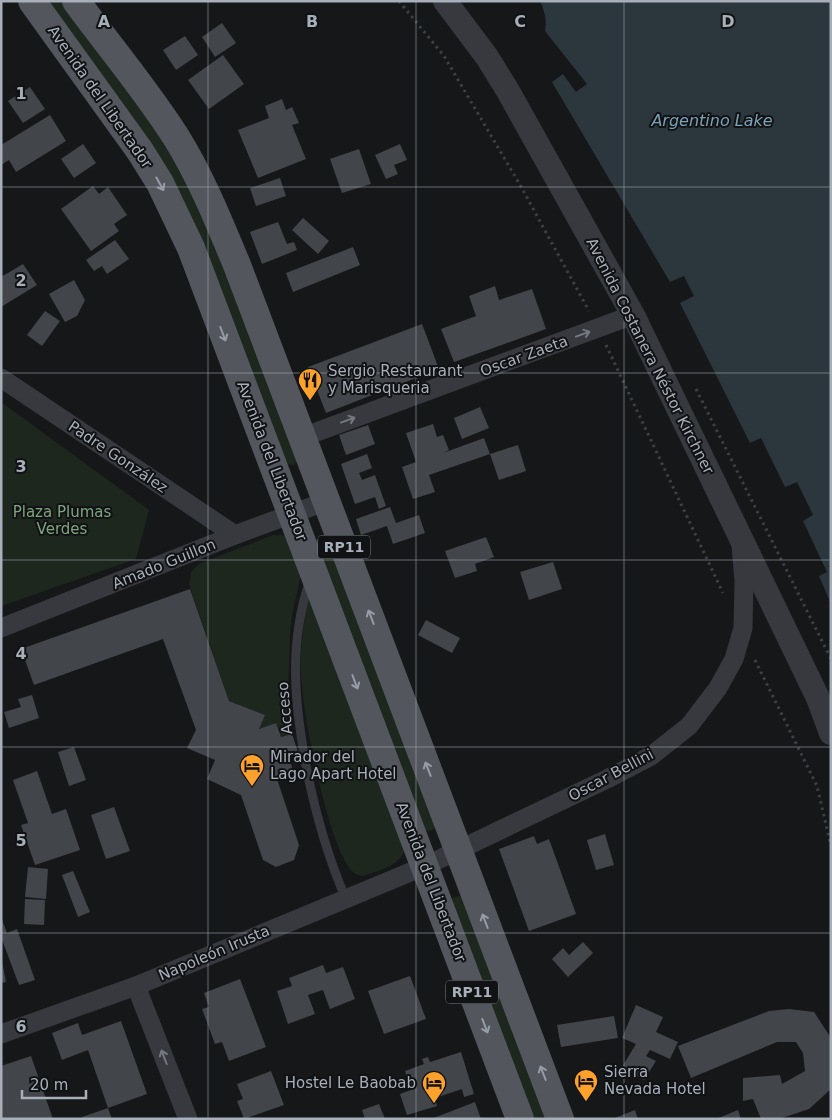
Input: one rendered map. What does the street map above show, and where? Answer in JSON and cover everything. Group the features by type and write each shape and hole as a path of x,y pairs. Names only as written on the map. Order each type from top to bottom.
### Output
{"main road":[{"name":"Avenida del Libertador","path":"32,1 140,151 164,192 191,248 520,1119"},
{"name":"RP11","path":"76,1 176,138 196,174 237,265 560,1119"}],"street":[{"name":"Avenida Costanera Néstor Kirchner","path":"445,1 487,57 508,91 633,315 818,698 831,720"},
{"name":"Oscar Zaeta","path":"303,437 633,315"},
{"name":"Padre González","path":"1,378 235,535"},
{"name":"Amado Guillon","path":"1,628 235,535 327,501"},
{"name":"Oscar Bellini","path":"425,866 651,756 690,726 718,688 734,659 742,633 744,582 741,536"},
{"name":"Avenida Costanera Néstor Kirchner","path":"818,698 831,734"},
{"name":"Napoleón Irusta","path":"1,1034 136,986 425,866"},
{"path":"136,986 188,1119"}],"lane":[{"name":"Acceso","path":"314,571 301,607 297,631 295,692 304,753 318,821 327,853 346,899"}],"path":[{"path":"399,1 444,56 519,183 599,329 725,597"},
{"path":"742,633 817,786 831,846"}],"green space":[{"path":"47,1 66,1 152,119 195,190 298,460 294,465 287,464 192,222"},
{"name":"Plaza Plumas Verdes","path":"1,402 149,510 136,559 1,606"},
{"path":"273,535 282,535 289,538 301,575 292,615 290,637 287,719 292,734 281,737 276,723 259,729 265,715 229,701 189,584 191,572 199,564"},
{"path":"319,537 325,537 436,824 435,828 430,831 424,830 315,542"},
{"path":"308,597 405,848 399,860 394,864 363,876 353,872 334,836 311,746 301,674 302,645"},
{"path":"461,896 464,898 547,1119 532,1119 451,901 454,897"}],"water":[{"name":"Argentino Lake","path":"540,1 831,1 831,604 819,576 827,572 803,521 813,515 797,482 785,487 761,438 750,443 680,303 694,296 684,276 670,282 552,82 563,74 576,92 587,84 545,31 545,16"}],"building":[{"path":"222,23 236,43 215,57 202,37"},
{"path":"185,36 198,55 176,70 163,50"},
{"path":"223,55 244,84 209,109 188,80"},
{"path":"30,87 45,109 23,123 8,101"},
{"path":"282,99 286,110 292,107 299,123 292,125 306,159 258,178 238,130 269,118 265,106"},
{"path":"50,115 66,141 16,172 9,160 1,165 1,145"},
{"path":"83,144 96,163 74,178 61,159"},
{"path":"400,144 407,160 394,165 398,174 386,179 375,155"},
{"path":"359,149 371,184 342,193 330,159"},
{"path":"280,178 286,196 256,206 250,188"},
{"path":"93,186 99,194 108,187 127,215 114,224 119,231 91,251 61,209"},
{"path":"303,218 329,241 318,254 292,230"},
{"path":"278,222 287,244 294,242 297,250 262,264 250,232"},
{"path":"115,240 129,259 107,274 102,266 94,271 86,260"},
{"path":"353,247 360,265 293,292 286,273"},
{"path":"23,264 37,285 1,307 1,277"},
{"path":"74,280 85,300 77,316 65,322 49,294"},
{"path":"495,286 499,300 532,289 546,329 454,362 441,329 476,316 469,296"},
{"path":"45,311 60,321 42,346 27,335"},
{"path":"422,324 439,369 326,413 308,367"},
{"path":"480,407 489,428 462,439 454,418"},
{"path":"433,424 437,437 443,435 449,450 443,453 484,438 490,454 429,475 435,492 413,499 402,467 416,462 406,433"},
{"path":"368,425 375,444 346,455 339,435"},
{"path":"518,445 526,471 499,480 490,454"},
{"path":"367,454 372,468 359,473 362,480 375,475 386,506 379,509 375,497 355,504 341,464"},
{"path":"390,507 396,523 419,515 425,533 393,544 387,526 361,535 356,519"},
{"path":"486,537 494,557 475,564 477,571 455,578 445,551"},
{"path":"553,562 562,589 529,600 520,572"},
{"path":"190,589 229,701 265,715 259,729 276,723 281,737 292,734 298,752 288,756 294,773 277,779 299,845 294,860 276,867 263,860 241,795 207,779 215,760 187,748 196,730 163,639 34,685 21,649"},
{"path":"426,620 460,638 452,653 418,635"},
{"path":"32,695 39,718 9,728 4,712 21,707 18,699"},
{"path":"74,747 86,780 69,786 58,752"},
{"path":"37,771 52,814 66,809 80,850 35,865 21,825 28,823 13,780"},
{"path":"114,807 130,851 106,859 91,815"},
{"path":"605,834 614,865 596,870 587,840"},
{"path":"534,836 537,844 549,839 576,914 529,931 499,849"},
{"path":"28,867 48,869 46,899 25,897"},
{"path":"73,871 90,912 78,917 62,875"},
{"path":"25,899 45,900 44,925 24,924"},
{"path":"1,917 7,933 17,929 35,980 19,985 1,937"},
{"path":"583,942 593,953 568,977 552,959 563,948 569,955"},
{"path":"1,962 6,982 1,983"},
{"path":"323,965 326,973 343,967 355,999 330,1009 323,990 308,995 315,1014 288,1024 277,991 292,986 289,978"},
{"path":"410,976 426,1019 384,1034 368,991"},
{"path":"240,979 266,1047 229,1061 222,1042 215,1044 202,1009 209,1007 204,993"},
{"path":"636,1005 663,1017 656,1032 678,1042 670,1059 650,1050 646,1056 656,1061 644,1080 622,1067 636,1044 622,1038"},
{"path":"789,1009 814,1012 831,1038 831,1089 809,1109 779,1119 761,1119 753,1099 743,1101 743,1078 780,1075 782,1084 805,1071 803,1053 796,1042 777,1042 691,1078 678,1046 769,1011"},
{"path":"614,1016 618,1038 561,1047 557,1025"},
{"path":"121,1021 147,1094 108,1108 88,1050 62,1060 52,1033 78,1023 82,1035"},
{"path":"461,1052 474,1094 464,1097 462,1089 435,1098 437,1106 407,1115 400,1094 411,1090 405,1071 424,1064 422,1059 428,1057 430,1062"},
{"path":"31,1056 53,1119 1,1119 1,1066"},
{"path":"271,1071 284,1105 244,1119 237,1101 243,1099 237,1084"},
{"path":"475,1102 481,1119 431,1119"},
{"path":"379,1104 385,1119 365,1119 362,1110"},
{"path":"108,1108 112,1119 83,1119 82,1117"},
{"path":"635,1110 638,1119 612,1119"},
{"path":"738,1110 741,1119 716,1119"}],"place":[{"name":"Sergio Restaurant y Marisqueria","path":"310,401"},
{"name":"Mirador del Lago Apart Hotel","path":"252,787"},
{"name":"Sierra Nevada Hotel","path":"586,1102"},
{"name":"Hostel Le Baobab","path":"434,1104"}]}
